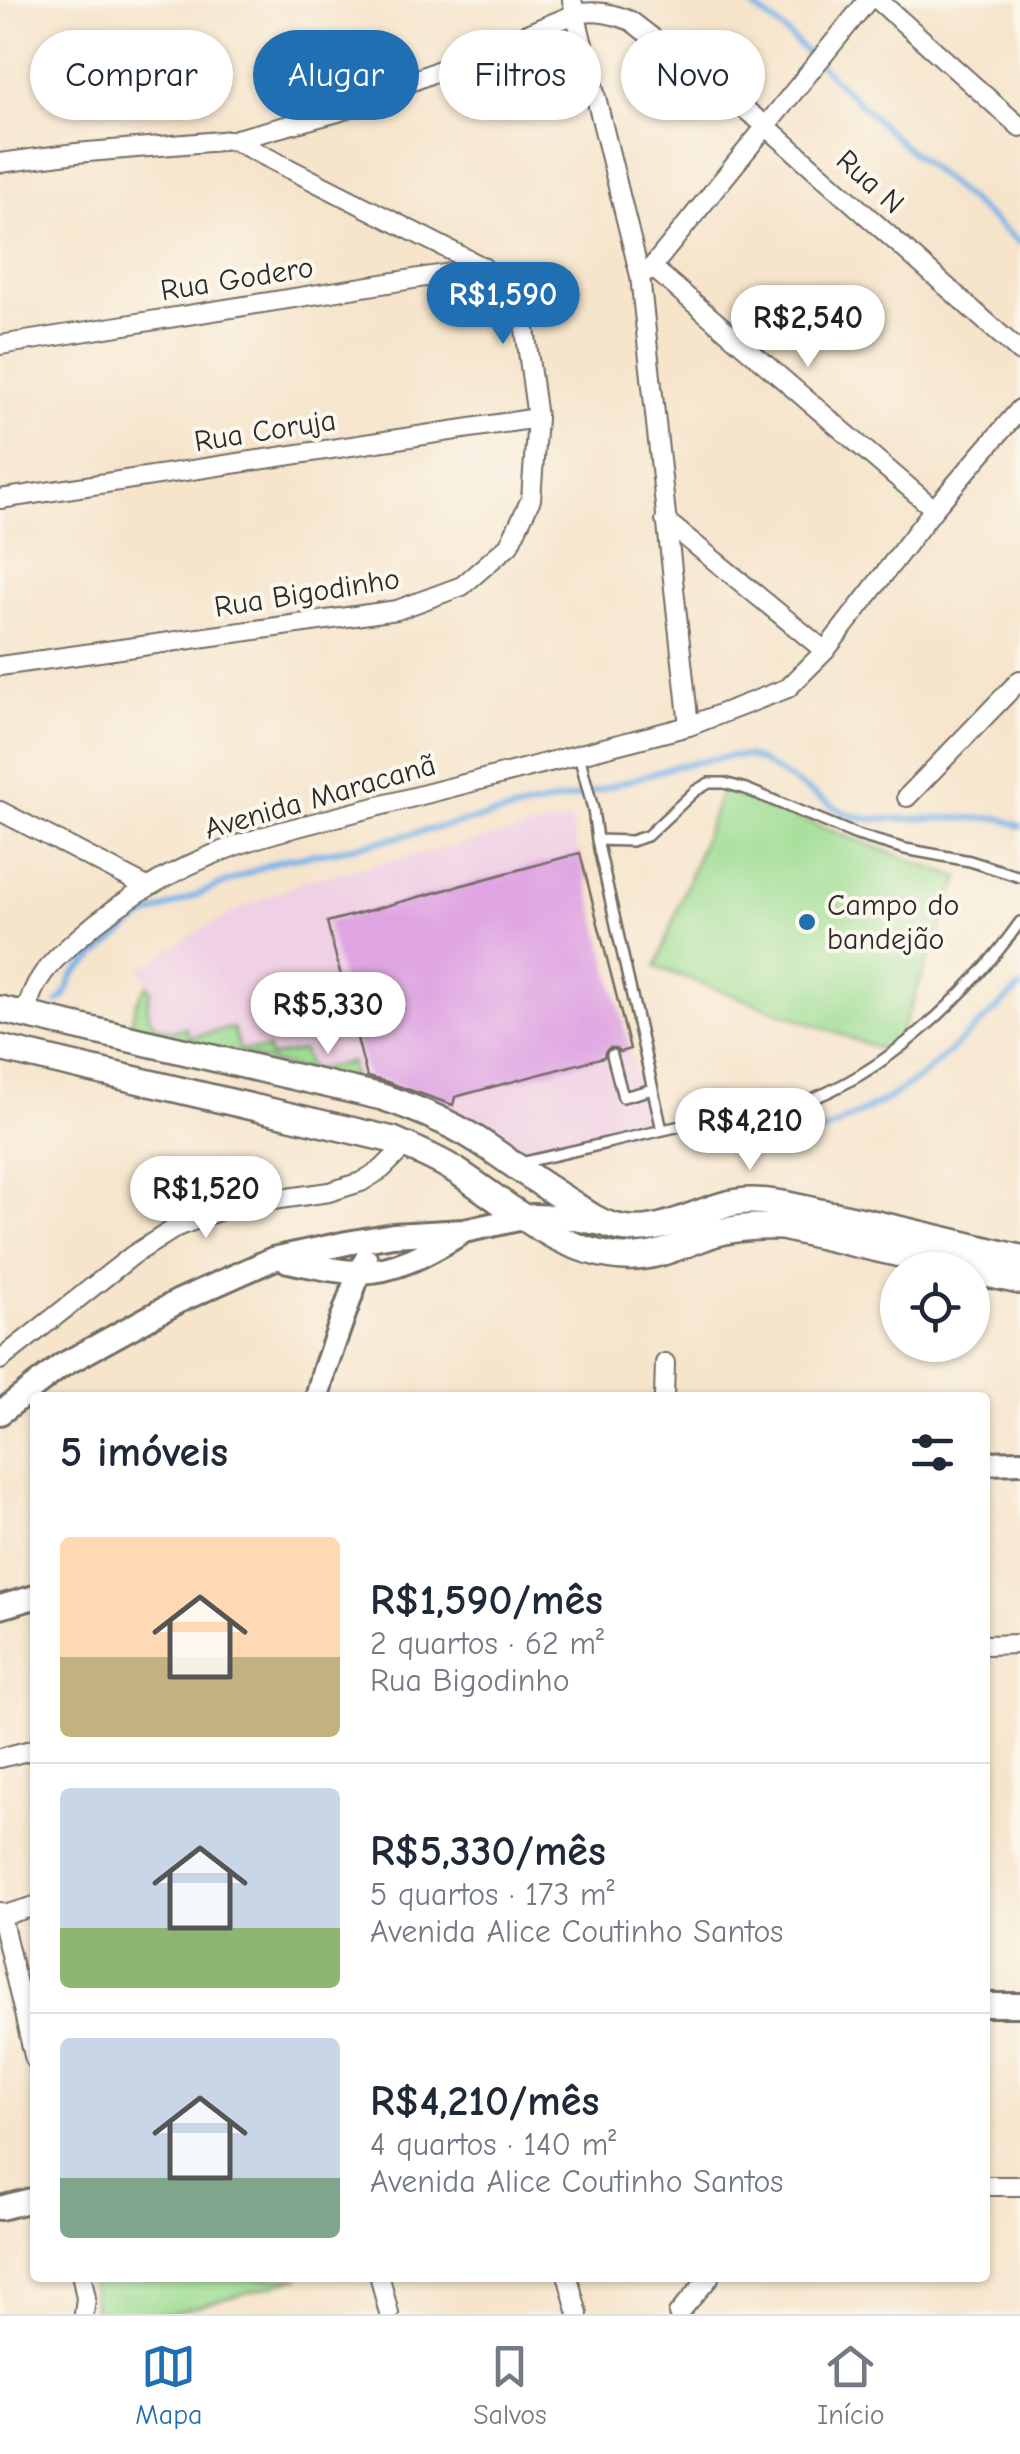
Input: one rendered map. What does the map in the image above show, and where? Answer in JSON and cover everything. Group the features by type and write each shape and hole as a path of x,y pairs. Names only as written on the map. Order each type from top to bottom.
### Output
{"main road":[{"path":"0,1010 382,1097 451,1124 610,1226 656,1228 735,1202 765,1202 1020,1258"},
{"path":"0,1048 372,1134 453,1169 524,1218 571,1244 608,1256 653,1256 734,1229 766,1226 890,1252"},
{"path":"990,1275 1020,1282"}],"street":[{"path":"646,272 868,0"},
{"path":"878,0 1020,127"},
{"path":"0,163 233,140 338,112 574,7 646,272 665,520 689,726"},
{"name":"Rua N","path":"574,7 631,21 765,126 1020,352"},
{"name":"Rua Bigodinho","path":"0,666 397,610 462,586 509,545 532,499 537,418 524,330 506,291 482,268 233,140"},
{"name":"Rua Godero","path":"0,346 482,268"},
{"path":"646,272 934,510"},
{"name":"Avenida Maracanã","path":"26,1016 36,981 90,927 184,866 248,840 689,726 788,688 826,651 934,510 1020,409"},
{"name":"Rua Coruja","path":"0,499 537,418"},
{"path":"665,520 826,651"},
{"path":"907,797 1020,680"},
{"path":"0,811 147,887"},
{"path":"0,1360 133,1255 177,1227 231,1206 329,1192 360,1182 382,1169 406,1146"},
{"path":"0,1412 61,1366 178,1301 273,1260 393,1235 464,1231 524,1218 564,1217 610,1226"},
{"path":"273,1260 359,1272 401,1264 464,1231"},
{"path":"319,1392 359,1272 377,1246 393,1235"},
{"path":"664,1363 664,1392"},
{"path":"990,1463 1020,1462"},
{"path":"0,1607 30,1598"},
{"path":"990,1645 1020,1644"},
{"path":"0,1758 30,1750"},
{"path":"30,1907 0,1914 30,2039"},
{"path":"990,2006 1020,2005"},
{"path":"990,2186 1020,2186"},
{"path":"0,2208 30,2200"},
{"path":"83,2282 84,2314"},
{"path":"381,2282 389,2314"},
{"path":"569,2282 578,2314"},
{"path":"678,2314 706,2282"}],"lane":[{"path":"579,754 662,1130"},
{"path":"598,840 631,841 647,836 695,791 708,783 724,782 857,835 970,861 1020,877"},
{"path":"514,1165 814,1098 884,1062 902,1048 966,988 1020,922"},
{"path":"612,1055 623,1097 653,1089"}],"shaded area":[{"path":"570,819 648,1131 518,1157 509,1150 131,1025 134,1005 148,985 139,970 242,908 308,880"}],"green space":[{"name":"Campo do bandejão","path":"722,790 959,878 893,1054 656,967"},
{"path":"148,985 150,1017 160,1027 186,1028 189,1037 233,1028 240,1050 268,1049 269,1057 303,1050 310,1071 351,1062 353,1082 136,1029 131,1025 135,1008"},
{"path":"91,2282 285,2282 169,2314 95,2314"}],"building":[{"path":"580,853 630,1049 620,1052 609,1048 604,1057 455,1097 453,1105 367,1077 327,922"}],"waterway":[{"path":"744,0 779,26 902,144 1020,243"},
{"path":"58,1002 73,975 138,920 265,866 579,796 676,766 748,756 848,814 869,819 999,818 1020,826"},
{"path":"819,1134 884,1101 922,1076 1020,988"}],"place":[{"name":"Campo do bandejão","path":"807,922"}]}
